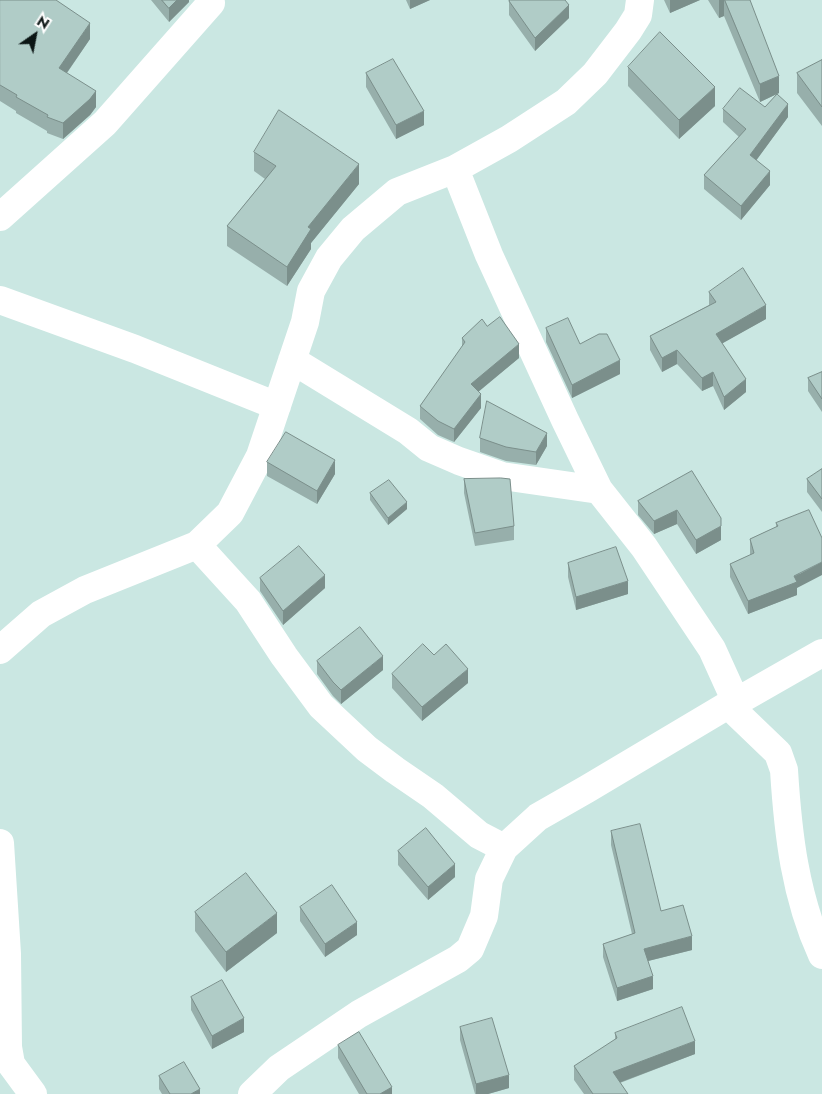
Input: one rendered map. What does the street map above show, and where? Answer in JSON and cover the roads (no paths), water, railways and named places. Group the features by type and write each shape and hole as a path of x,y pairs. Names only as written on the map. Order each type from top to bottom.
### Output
{"street":[{"path":"0,650 41,614 86,590 197,545 230,513 260,456 305,322 311,291 329,258 353,230 397,192 456,170 509,139 566,102 595,74 628,31 638,15 640,0"},
{"path":"0,217 105,123 211,3"},
{"path":"456,170 489,255 599,490 644,547 712,649 732,704 778,753 784,770 797,880 810,928 822,955"},
{"path":"0,300 135,349 277,406"},
{"path":"292,360 408,431 429,448 459,461 502,476 599,490"},
{"path":"197,545 248,602 320,706 367,749 394,770 433,796 479,835 504,848"},
{"path":"252,1094 279,1068 359,1014 458,959 470,949 484,916 488,879 504,848 538,817 822,652"},
{"path":"0,842 7,954 8,1046 11,1064 33,1094"}]}
